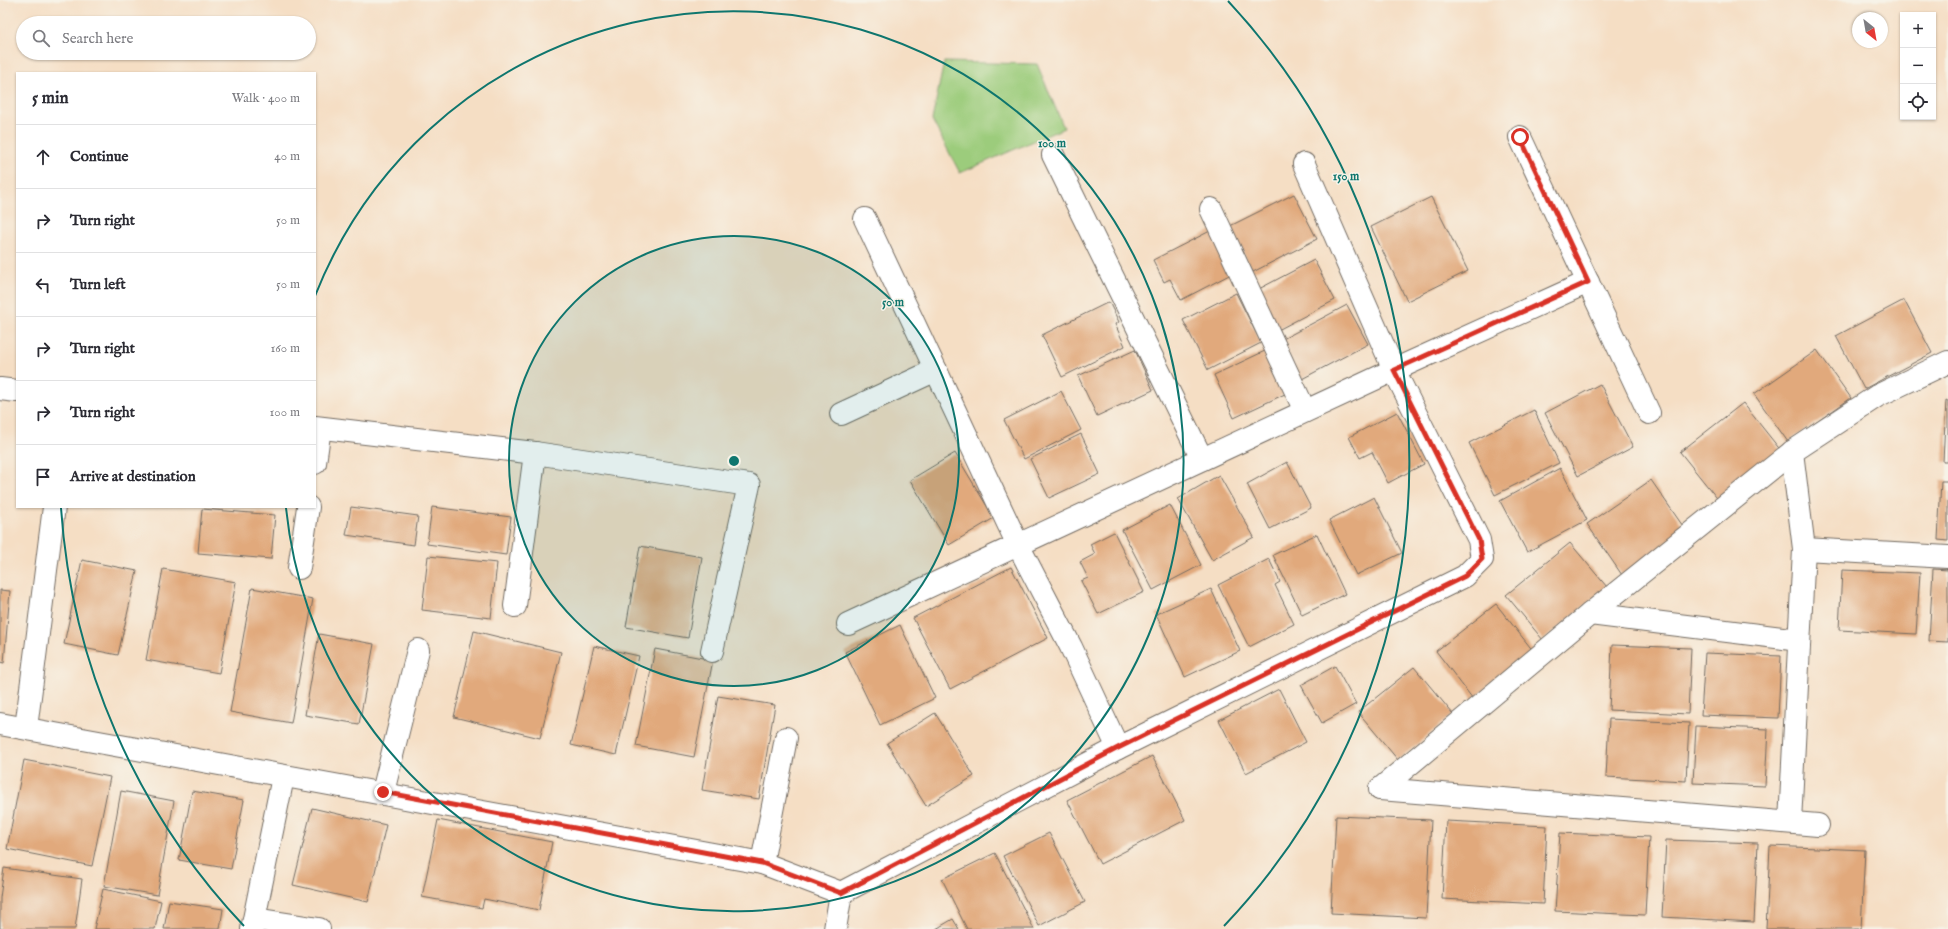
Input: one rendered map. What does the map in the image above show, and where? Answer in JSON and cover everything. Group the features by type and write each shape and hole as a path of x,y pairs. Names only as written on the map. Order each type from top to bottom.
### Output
{"street":[{"path":"1520,137 1649,413"},
{"path":"1054,155 1202,459"},
{"path":"0,724 283,777 383,792 762,863 841,893 1118,748 1465,576 1482,559 1479,540 1394,370 1304,164"},
{"path":"1211,209 1305,411"},
{"path":"865,219 1018,544 1071,647 1118,748"},
{"path":"848,624 1305,411 1588,282"},
{"path":"1818,825 1380,789 1590,614 1792,452 1877,396 1948,362"},
{"path":"842,414 936,370"},
{"path":"0,389 16,391"},
{"path":"316,451 318,427 535,453 749,486 712,651"},
{"path":"1790,822 1804,549 1792,452"},
{"path":"515,606 535,453"},
{"path":"26,728 54,508"},
{"path":"299,568 308,508"},
{"path":"1804,549 1948,557"},
{"path":"1590,614 1799,640"},
{"path":"383,792 418,650"},
{"path":"762,863 786,738"},
{"path":"283,777 253,924 319,929"},
{"path":"834,929 841,893"}],"green space":[{"path":"944,62 1037,64 1064,128 960,173 932,120"}],"building":[{"path":"1294,194 1317,239 1253,272 1230,226"},
{"path":"1431,197 1468,271 1407,301 1371,227"},
{"path":"1214,229 1235,272 1181,300 1170,279 1164,282 1153,260"},
{"path":"1314,260 1335,300 1278,330 1257,290"},
{"path":"1236,293 1261,343 1208,370 1183,320"},
{"path":"1904,300 1932,353 1864,389 1836,336"},
{"path":"1109,302 1119,322 1115,324 1125,346 1062,377 1042,335"},
{"path":"1347,305 1368,344 1300,380 1279,341"},
{"path":"1135,350 1153,390 1097,416 1078,376"},
{"path":"1267,350 1287,393 1234,418 1214,375"},
{"path":"1817,350 1851,398 1788,442 1754,394"},
{"path":"1600,384 1633,447 1578,476 1545,413"},
{"path":"1061,391 1081,430 1024,459 1004,420"},
{"path":"1946,400 1948,401 1948,462 1943,462"},
{"path":"1743,403 1782,452 1720,502 1680,452"},
{"path":"1534,410 1559,463 1495,495 1469,443"},
{"path":"1397,412 1424,464 1388,483 1372,452 1360,458 1349,437"},
{"path":"1081,434 1100,474 1049,498 1030,459"},
{"path":"955,453 994,518 949,545 910,480"},
{"path":"1287,462 1311,508 1270,529 1247,484"},
{"path":"1560,468 1587,520 1527,552 1500,501"},
{"path":"1219,475 1254,537 1212,560 1178,499"},
{"path":"1651,480 1687,532 1622,575 1587,524"},
{"path":"1941,481 1948,481 1948,541 1938,540"},
{"path":"1374,497 1402,553 1356,575 1329,520"},
{"path":"1170,505 1201,565 1153,590 1122,530"},
{"path":"351,507 418,516 414,545 346,535"},
{"path":"432,507 511,517 506,555 427,544"},
{"path":"202,509 275,515 271,559 198,553"},
{"path":"1114,532 1144,592 1098,614 1081,581 1088,578 1080,562 1095,554 1090,544"},
{"path":"1317,534 1345,594 1302,615 1273,555"},
{"path":"1570,543 1607,587 1543,640 1506,595"},
{"path":"640,546 702,557 688,638 626,627"},
{"path":"428,556 497,563 491,618 422,610"},
{"path":"1269,559 1280,582 1275,585 1294,624 1249,647 1218,585"},
{"path":"82,560 137,571 118,655 64,644"},
{"path":"1011,567 1048,638 950,689 913,618"},
{"path":"163,569 236,582 219,673 146,660"},
{"path":"1933,569 1948,570 1948,642 1929,641"},
{"path":"1842,570 1920,573 1916,634 1839,630"},
{"path":"252,588 313,599 291,723 230,712"},
{"path":"1211,589 1240,651 1185,677 1156,614"},
{"path":"0,590 10,591 4,663 0,662"},
{"path":"1496,604 1534,652 1473,699 1436,651"},
{"path":"900,625 935,698 880,725 845,652"},
{"path":"474,631 561,652 540,738 454,717"},
{"path":"319,634 374,644 359,724 305,715"},
{"path":"1612,645 1691,648 1688,714 1609,710"},
{"path":"594,646 639,656 616,755 571,745"},
{"path":"655,649 713,660 694,757 636,746"},
{"path":"1705,653 1781,656 1778,718 1701,715"},
{"path":"1335,666 1356,704 1322,723 1301,685"},
{"path":"1414,667 1453,714 1398,760 1358,712"},
{"path":"1279,689 1306,742 1246,773 1219,720"},
{"path":"718,696 775,705 759,799 702,790"},
{"path":"935,713 974,776 926,806 887,743"},
{"path":"1609,719 1689,723 1686,781 1606,777"},
{"path":"1696,726 1768,729 1765,786 1693,783"},
{"path":"1152,756 1185,820 1100,864 1067,800"},
{"path":"24,760 110,777 92,866 7,849"},
{"path":"121,791 174,801 157,895 104,886"},
{"path":"192,791 244,800 231,869 179,860"},
{"path":"312,808 386,825 368,902 293,885"},
{"path":"1336,816 1431,820 1426,918 1331,913"},
{"path":"438,820 552,842 539,910 484,899 482,908 422,897"},
{"path":"1446,821 1547,826 1543,904 1442,899"},
{"path":"1049,833 1085,902 1039,926 1003,856"},
{"path":"1560,833 1649,837 1645,915 1555,911"},
{"path":"1666,840 1758,843 1754,922 1662,917"},
{"path":"1770,846 1865,850 1861,929 1766,929"},
{"path":"995,853 1034,929 967,929 942,879"},
{"path":"4,868 82,879 75,929 0,929 0,898"},
{"path":"103,889 161,901 155,929 94,929"},
{"path":"169,901 223,909 220,929 164,929"},
{"path":"953,919 959,929 936,929"}],"route":[{"path":"383,792 762,863 841,893 1118,748 1465,576 1482,559 1479,540 1394,370 1588,282 1520,137"}]}
